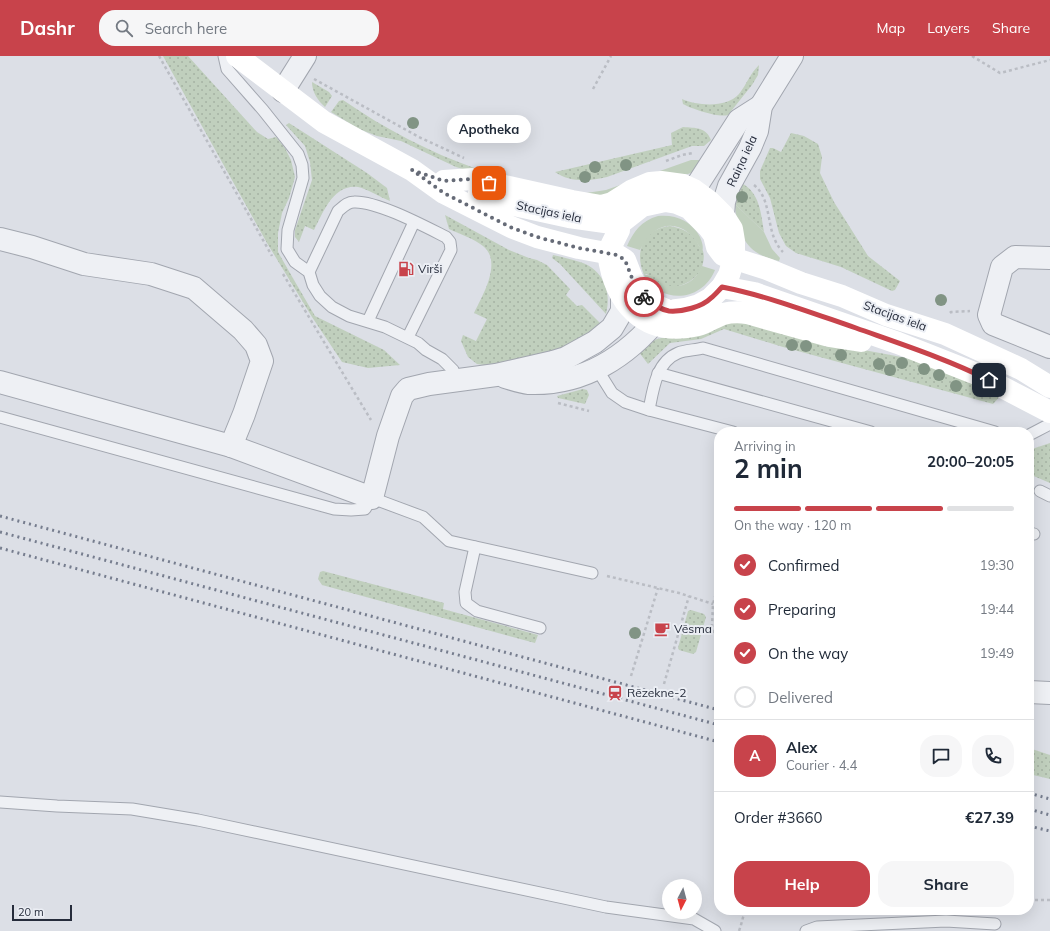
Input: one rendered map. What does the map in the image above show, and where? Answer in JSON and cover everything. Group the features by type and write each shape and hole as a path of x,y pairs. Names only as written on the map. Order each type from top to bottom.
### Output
{"main road":[{"name":"Stacijas iela","path":"238,56 324,122 412,170 444,193 510,227 537,237 579,248 608,252 617,255 625,260 632,278 642,295 655,306 661,317"},
{"name":"Stacijas iela","path":"412,170 514,205 585,220 619,224 642,206 665,201 677,203 688,208 700,218 714,235 717,247 723,255 842,296 886,315 945,334 1021,369 1050,387"},
{"path":"444,181 473,179 601,206 612,203 631,191 650,183 660,182 683,185 694,190 709,201 723,216 732,229 734,258 729,275 722,287 710,299 699,305 661,317 640,317 630,309 622,298 612,277 608,252 619,230 619,224"},
{"name":"Stacijas iela","path":"722,287 754,294 898,343 979,375 1050,412"},
{"path":"661,317 676,328 707,322 723,314 735,312 747,313 830,336 872,343 898,343"}],"street":[{"name":"Raiņa iela","path":"723,216 724,202 729,186 750,148 756,131 761,106 792,56"},
{"path":"283,91 301,63"},
{"name":"Raiņa iela","path":"694,190 739,120 761,106"},
{"path":"677,203 694,190"},
{"path":"0,239 32,247 84,264 151,274 194,288 243,330 256,345 262,361 244,414 231,446"},
{"path":"1050,258 1015,257 1002,268 989,315 993,324 1050,347"},
{"path":"0,382 231,446 372,498 388,436 402,396 408,389 429,384 496,375 566,358 595,342 612,328 622,311 622,298"},
{"path":"496,375 528,383 564,381 597,370 630,348 661,317"},
{"path":"1034,692 1050,693"}],"lane":[{"path":"224,56 227,69 263,110 298,154 302,165 303,178 288,230 287,249 295,262 309,272 313,285 320,296 332,307 349,316 385,327 408,337 442,359 453,370 457,380"},
{"path":"309,272 338,211 344,205 352,202 365,203 382,208 446,237 450,242 452,250 408,337"},
{"path":"368,321 414,222"},
{"path":"649,410 654,384 658,373 665,362 678,353 703,348 978,427"},
{"path":"597,370 612,393 625,402 649,410 714,427"},
{"path":"658,373 853,427"},
{"path":"0,417 334,509 365,509 372,498 423,517 449,541 592,573"},
{"path":"1034,432 1050,424"},
{"path":"475,547 465,592 466,603 477,611 540,628"},
{"path":"0,802 132,809 198,820 606,907 694,919 715,931"},
{"path":"806,931 817,927 946,921 995,924"}],"path":[{"path":"593,89 611,56"},
{"path":"972,56 1000,73 1050,60"},
{"path":"301,63 419,137 467,159"},
{"path":"665,161 689,153 701,155 713,161"},
{"path":"737,173 745,177 762,193 773,238 778,247 785,254"},
{"path":"554,402 589,411"},
{"path":"608,576 688,596 712,604"},
{"path":"631,676 658,588"},
{"path":"664,684 688,596"},
{"path":"714,598 712,604 712,626 714,632"},
{"path":"1034,900 1050,900"},
{"path":"739,931 743,915"}],"green space":[{"path":"163,56 188,56 257,132 268,139 276,137 285,148 291,160 295,177 289,198 282,213 278,233 278,252 315,316 384,350 400,365 368,368 342,362 312,317 267,243"},
{"path":"759,65 758,75 752,85 728,115 724,116 712,114 683,104 682,99 696,103 720,104 734,99"},
{"path":"312,82 329,92 332,96 325,107 316,96"},
{"path":"343,100 375,121 408,139 477,169 476,173 456,167 401,141 377,136 359,129 331,112 339,101"},
{"path":"289,123 367,173 387,188 390,201 358,187 349,187 342,190 335,195 325,208 314,230 305,226 299,242 295,237 295,230 312,180 310,162 305,146 286,125"},
{"path":"683,127 703,130 711,140 704,146 692,146 607,177 580,180 567,178 555,172 672,145 671,133"},
{"path":"791,133 804,136 818,144 822,157 820,173 834,202 868,256 900,281 895,290 892,291 841,267 796,253 786,246 779,233 770,198 760,179 760,171 770,148 781,152"},
{"path":"691,160 702,160 698,170 688,174 676,175 599,196 586,193 606,190"},
{"path":"741,183 752,192 756,198 764,232 735,204 736,192"},
{"path":"735,204 764,232 772,249 780,258 779,261 759,254 747,243 740,231"},
{"path":"445,215 509,250 547,265 570,289 566,295 577,306 582,305 601,324 587,337 561,352 498,367 477,364 468,357 461,341 463,335 476,341 487,319 474,313 486,289 491,270 491,261 489,253 483,246 449,229"},
{"path":"658,216 671,216 688,223 697,231 701,239 703,246 702,252 696,241 689,233 681,228 672,226 663,227 655,231 647,239 640,250 627,246 639,227 652,218"},
{"path":"670,226 684,230 691,235 699,247 703,250 704,255 703,263 698,274 687,283 675,286 662,285 647,274 644,275 640,258 643,243 647,237 661,228"},
{"path":"553,255 577,261 588,265 595,270 604,282 608,298 606,314 560,264 552,258"},
{"path":"702,266 715,270 709,281 691,294 681,296 671,295 660,291 651,285 644,275 648,275 663,284 678,286 692,280 698,274"},
{"path":"740,320 853,348 939,364 1003,393 993,404 783,347 724,329 701,339 670,343 648,364 638,351 657,339"},
{"path":"583,389 587,390 589,395 585,404 558,398 557,396"},
{"path":"1050,443 1050,483 1034,476 1034,448"},
{"path":"323,571 444,603 443,609 538,635 535,643 322,585 318,579 320,572"},
{"path":"691,610 704,614 706,617 696,652 693,654 679,650 678,648 688,611"},
{"path":"1034,750 1050,755 1050,779 1034,775"}],"railway":[{"path":"0,516 714,709"},
{"path":"0,532 714,724"},
{"path":"0,548 714,741"},
{"path":"1034,794 1050,799"},
{"path":"1034,810 1050,815"},
{"path":"1034,827 1050,831"}],"way so far":[{"path":"489,183 473,179 444,181 412,170 444,193 510,227 537,237 579,248 608,252 617,255 625,260 632,278 644,297"}],"place":[{"name":"Apotheka","path":"489,183"},
{"name":"Virši","path":"406,269"},
{"name":"Vēsma","path":"662,629"},
{"name":"Rēzekne-2","path":"615,693"}],"route":[{"path":"644,297 655,306 669,311 699,305 710,299 722,287 754,294 898,343 989,380"}]}
